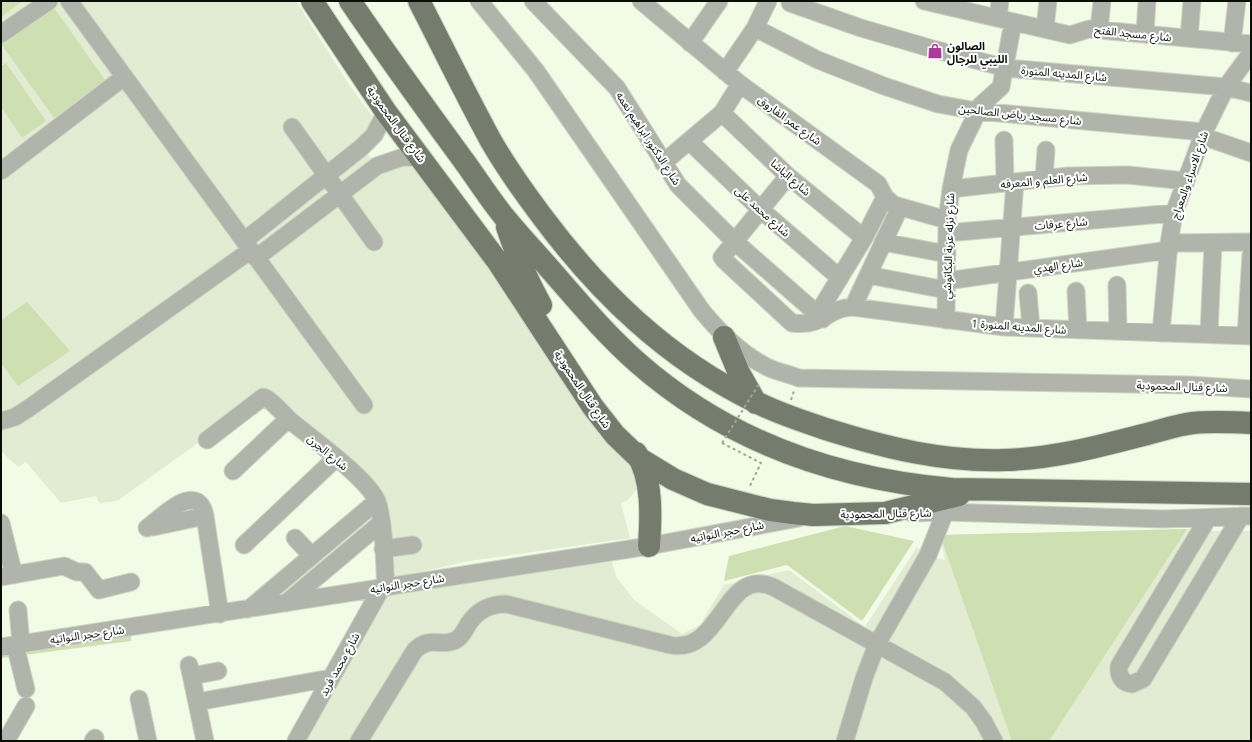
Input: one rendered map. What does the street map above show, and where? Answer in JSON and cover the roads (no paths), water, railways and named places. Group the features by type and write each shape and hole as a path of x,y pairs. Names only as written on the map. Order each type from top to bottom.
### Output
{"main road":[{"name":"شارع قنال المحمودية","path":"312,1 386,112 498,262 600,417 615,435 640,459 689,487 770,510 813,515 885,513"},
{"path":"350,1 423,106 505,218 619,345 670,388 725,424 779,450 807,460 857,475 923,486 982,489 1019,488 1251,494"},
{"path":"419,1 492,142 532,203 598,286 649,334 706,375 758,394 812,424 883,446 915,454 960,460 1007,460 1043,457 1072,452 1193,423 1251,423"},
{"path":"505,218 514,249 532,289 566,347 640,459 645,473 643,503 649,546"},
{"path":"724,337 738,371 758,394"},
{"path":"885,513 982,489"}],"street":[{"path":"1,34 49,1"},
{"path":"69,1 364,405"},
{"name":"شارع قنال المحمودية","path":"479,1 536,71 702,312 724,337 743,352 768,367 799,378 1189,385 1251,389"},
{"name":"شارع الدكتور ابراهيم نعمه","path":"532,1 617,88 678,186 734,241 820,317"},
{"path":"690,43 719,1"},
{"name":"شارع مسجد الفتح","path":"924,1 958,5 1006,20 1070,35 1084,29 1251,44"},
{"name":"شارع نزله عزبة البكاتوشي","path":"946,320 947,226 951,189 959,150 981,105 999,90 1006,68 1006,20 1000,1"},
{"path":"1045,29 1048,1"},
{"path":"1099,30 1102,1"},
{"path":"1145,34 1147,1"},
{"path":"1189,38 1192,1"},
{"path":"1232,43 1237,1"},
{"path":"725,72 755,28 764,3"},
{"name":"شارع عمر الفاروق","path":"652,5 690,43 740,84 878,184 885,197 894,205 900,206 947,226"},
{"name":"شارع المدينه المنورة","path":"789,6 926,47 1006,68 1226,87 1251,93"},
{"name":"شارع مسجد رياض الصالحين","path":"755,28 818,60 884,86 938,104 977,111 1203,134 1251,153"},
{"name":"شارع الاسراء والمعراج","path":"1161,333 1169,246 1174,213 1203,134 1226,87 1251,53"},
{"path":"1,171 124,77"},
{"path":"663,163 722,113 740,84"},
{"path":"250,250 327,175 369,141 379,128 386,112"},
{"name":"شارع الباشا","path":"722,113 788,176 864,238"},
{"path":"292,127 374,242"},
{"path":"1004,140 1010,182 1012,227 1004,327"},
{"name":"شارع محمد على","path":"689,142 760,209 840,278"},
{"path":"1044,178 1046,150"},
{"path":"1,421 14,417 29,408 250,250 341,195 370,171 386,162 403,157 421,158"},
{"name":"شارع العلم و المعرفه","path":"951,189 1068,176 1128,175 1185,181"},
{"path":"734,241 788,176"},
{"path":"820,317 885,197"},
{"path":"853,307 900,206"},
{"name":"شارع عرفات","path":"947,226 1012,227 1174,213"},
{"name":"شارع المدينه المنورة 1","path":"734,241 723,255 724,260 792,323 816,323 820,317 835,311 853,307 1004,327 1249,336"},
{"path":"883,242 947,254"},
{"name":"شارع الهدي","path":"868,275 946,285 1008,272 1169,246 1251,242"},
{"path":"1209,334 1213,243"},
{"path":"1249,336 1251,254"},
{"path":"1116,285 1118,331"},
{"path":"1076,291 1078,330"},
{"path":"1028,293 1031,328"},
{"name":"شارع الجرن","path":"207,440 264,397 268,398 288,419 368,486 377,501 381,523 384,587"},
{"path":"233,471 288,419"},
{"path":"244,545 336,458"},
{"path":"147,528 185,500 189,499 200,504 205,516 220,614"},
{"path":"249,609 377,501"},
{"path":"845,741 864,678 877,644 928,555 946,512"},
{"name":"شارع قنال المحمودية","path":"885,513 946,512 1162,520 1246,516"},
{"name":"شارع حجر النواتيه","path":"12,645 220,614 649,546 813,515"},
{"path":"1208,518 1119,666 1119,675 1124,682 1136,684 1143,679 1246,516"},
{"path":"286,603 381,523"},
{"path":"1,525 7,576 64,566 78,572 85,572 99,590 131,582"},
{"path":"295,538 312,556"},
{"path":"383,550 413,545"},
{"path":"359,741 415,650 426,643 445,643 456,640 461,636 474,616 485,608 497,604 506,604 670,645 684,647 697,642 702,637 742,588 751,584 761,583 775,588 945,682 960,694 981,717 994,741"},
{"name":"شارع محمد فريد","path":"296,741 384,587"},
{"path":"18,610 12,645 26,689"},
{"path":"206,741 190,671 218,671"},
{"path":"197,702 331,678"},
{"path":"139,699 148,741"},
{"path":"1,739 5,741 26,706"}],"place":[{"name":"الصالون الليبي للرجال","path":"935,51"}]}
